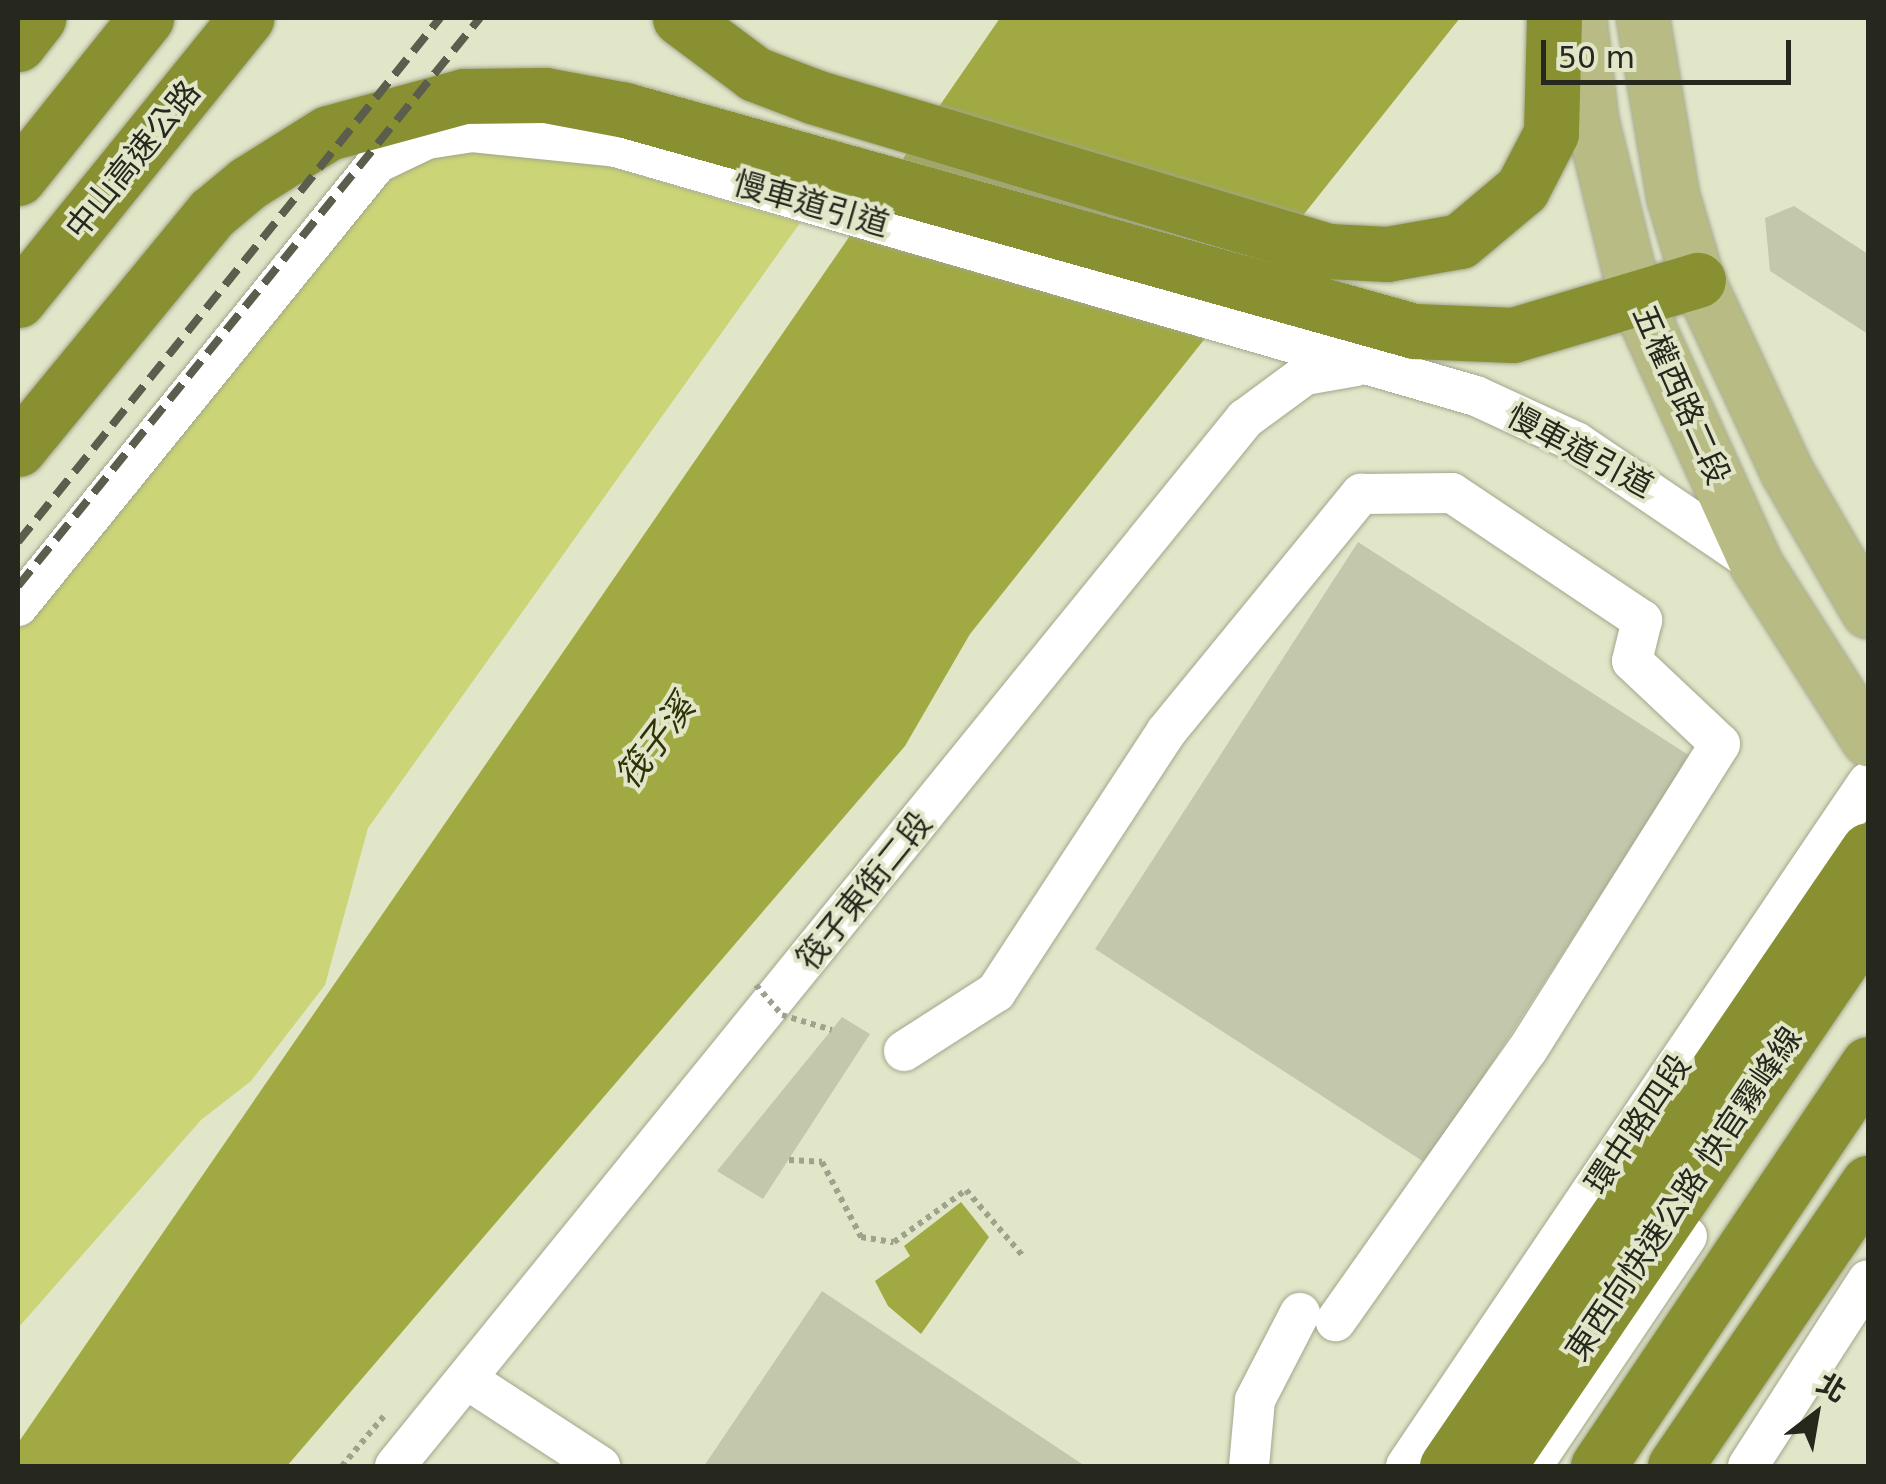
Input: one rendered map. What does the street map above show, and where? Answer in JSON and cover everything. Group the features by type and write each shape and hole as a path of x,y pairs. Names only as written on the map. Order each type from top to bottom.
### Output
{"highway":[{"path":"18,44 38,18"},
{"path":"18,178 146,18"},
{"name":"中山高速公路","path":"18,300 246,18"},
{"path":"680,18 754,74 881,117 1328,251 1428,250 1460,241 1495,215 1522,189 1551,133 1564,29"},
{"path":"18,449 212,214 286,156 372,116 464,96 545,96 848,170 1414,331 1513,335 1698,280"},
{"path":"1447,1466 1868,850"},
{"name":"東西向快速公路 快官霧峰線","path":"1498,1466 1868,922"},
{"path":"1598,1466 1868,1064"},
{"path":"1675,1466 1868,1182"}],"main road":[{"name":"五權西路二段","path":"1644,18 1673,196 1698,280 1786,472 1868,612"},
{"name":"五權西路二段","path":"1564,29 1592,120 1636,299 1756,564 1868,740"}],"street":[{"name":"慢車道引道","path":"18,606 396,149 472,132 546,136 616,147 1476,396 1576,442 1756,564"},
{"name":"筏子東街二段","path":"395,1466 1245,419 1306,376 1366,366"},
{"path":"904,1051 996,992 1166,732 1361,494 1452,493 1642,620 1632,661 1720,744 1528,1050 1255,1400 1249,1466"},
{"name":"環中路四段","path":"1406,1466 1868,782"},
{"path":"1532,1466 1868,962"},
{"path":"1624,1466 1868,1099"},
{"path":"1748,1466 1868,1280"},
{"path":"468,1380 600,1466"}],"path":[{"path":"756,985 782,1014 832,1030"},
{"path":"789,1160 822,1162 862,1238 894,1242 966,1190 1022,1256"}],"shaded area":[{"path":"469,145 566,154 800,223 368,828 325,985 251,1081 201,1120 18,1328 18,630 391,171"}],"water":[{"name":"筏子溪","path":"1000,18 1460,18 970,634 905,746 287,1466 18,1466 18,1443"},
{"path":"961,1202 989,1237 921,1334 888,1306 875,1281 910,1256 904,1246"}],"building":[{"path":"1794,206 1868,254 1868,334 1770,271 1765,218"},
{"path":"1358,542 1690,756 1427,1164 1095,949"},
{"path":"842,1017 870,1034 763,1199 717,1171"},
{"path":"822,1291 1085,1466 704,1466"}],"railway":[{"path":"18,542 440,18"},
{"path":"18,586 480,18"}]}
